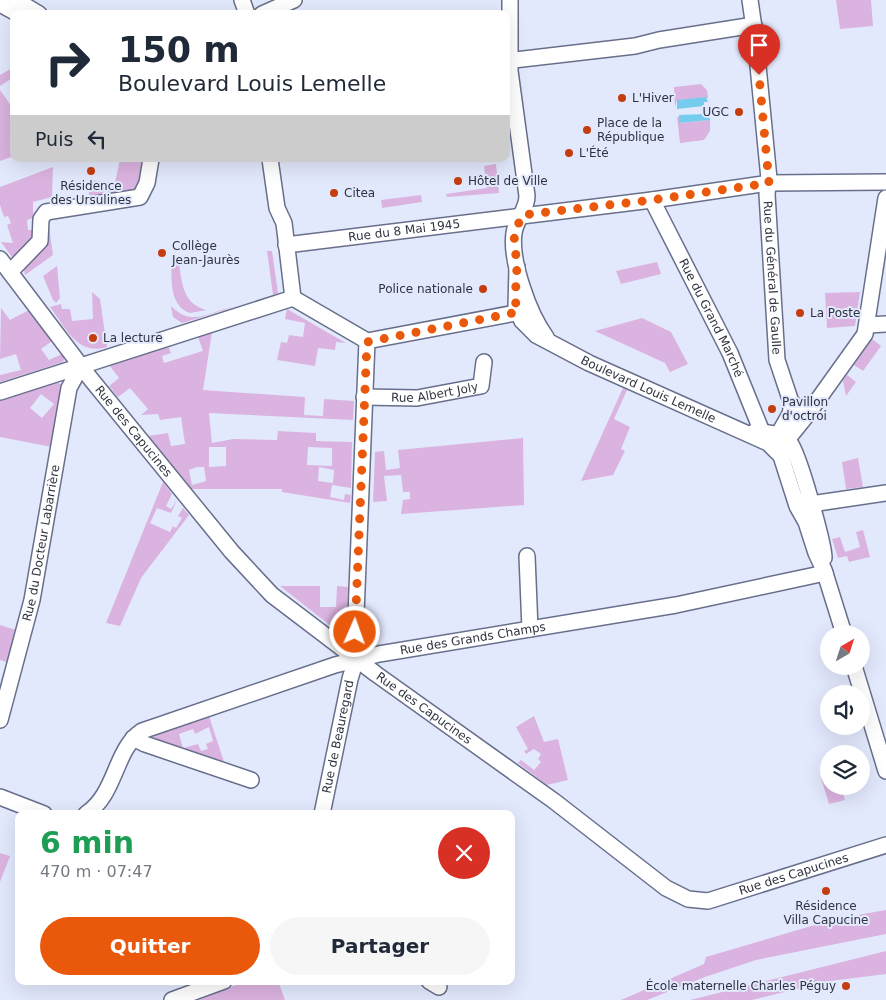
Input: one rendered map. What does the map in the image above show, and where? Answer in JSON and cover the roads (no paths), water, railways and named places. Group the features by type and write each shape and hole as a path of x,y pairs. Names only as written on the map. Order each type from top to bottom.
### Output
{"street":[{"path":"16,0 32,10"},
{"path":"271,10 294,0"},
{"name":"Rue du Général de Gaulle","path":"750,0 769,183 766,194 777,360 792,404"},
{"path":"510,57 635,46 659,40 754,25"},
{"path":"510,65 527,196 526,206 522,215"},
{"path":"10,272 40,241 41,219 46,212 140,197 147,183 150,162"},
{"path":"270,162 277,208 284,223 293,298"},
{"path":"522,215 652,200 769,183 886,182"},
{"path":"773,441 807,415 862,339 868,325 886,198"},
{"name":"Rue du Grand Marché","path":"652,200 773,441"},
{"name":"Rue du 8 Mai 1945","path":"286,244 522,215"},
{"name":"Boulevard Louis Lemelle","path":"522,215 514,235 524,311 531,331 556,347 740,432 773,441"},
{"name":"Rue des Capucines","path":"0,259 81,366 232,552 266,588 356,660 548,797 666,888 688,899 708,901 886,846"},
{"path":"0,392 293,298 367,342 524,311"},
{"path":"868,325 886,324"},
{"name":"Rue de Beauregard","path":"323,810 350,679 356,660 355,639 367,342"},
{"name":"Rue Albert Joly","path":"364,397 418,398 481,386 484,362"},
{"name":"Rue du Docteur Labarrière","path":"0,720 31,605 70,388 81,366"},
{"path":"773,441 790,414 792,404 807,415"},
{"path":"773,441 806,522 841,625"},
{"path":"773,441 792,447 823,543 824,571"},
{"path":"792,490 799,499 811,504 886,493"},
{"path":"806,522 806,513 811,504"},
{"path":"527,556 530,629"},
{"name":"Rue des Grands Champs","path":"132,738 142,732 356,660 676,605 824,571"},
{"path":"857,675 886,771"},
{"path":"91,810 99,803 132,738 251,780"},
{"path":"0,797 34,810"},
{"path":"172,1000 213,985"}],"water":[{"path":"706,97 708,102 704,102 704,106 677,109 677,100"},
{"path":"708,114 710,120 679,123 679,115"}],"place":[{"name":"L'Hiver","path":"622,98"},
{"name":"UGC","path":"739,112"},
{"name":"Place de la République","path":"587,130"},
{"name":"L'Été","path":"569,153"},
{"name":"Résidence des Ursulines","path":"91,171"},
{"name":"Hôtel de Ville","path":"458,181"},
{"name":"Citea","path":"334,193"},
{"name":"Collège Jean-Jaurès","path":"162,253"},
{"name":"Police nationale","path":"483,289"},
{"name":"La Poste","path":"800,313"},
{"name":"La lecture","path":"93,338"},
{"name":"Pavillon d'octroi","path":"772,409"},
{"name":"Résidence Villa Capucine","path":"826,891"},
{"name":"École maternelle Charles Péguy","path":"846,986"}]}
